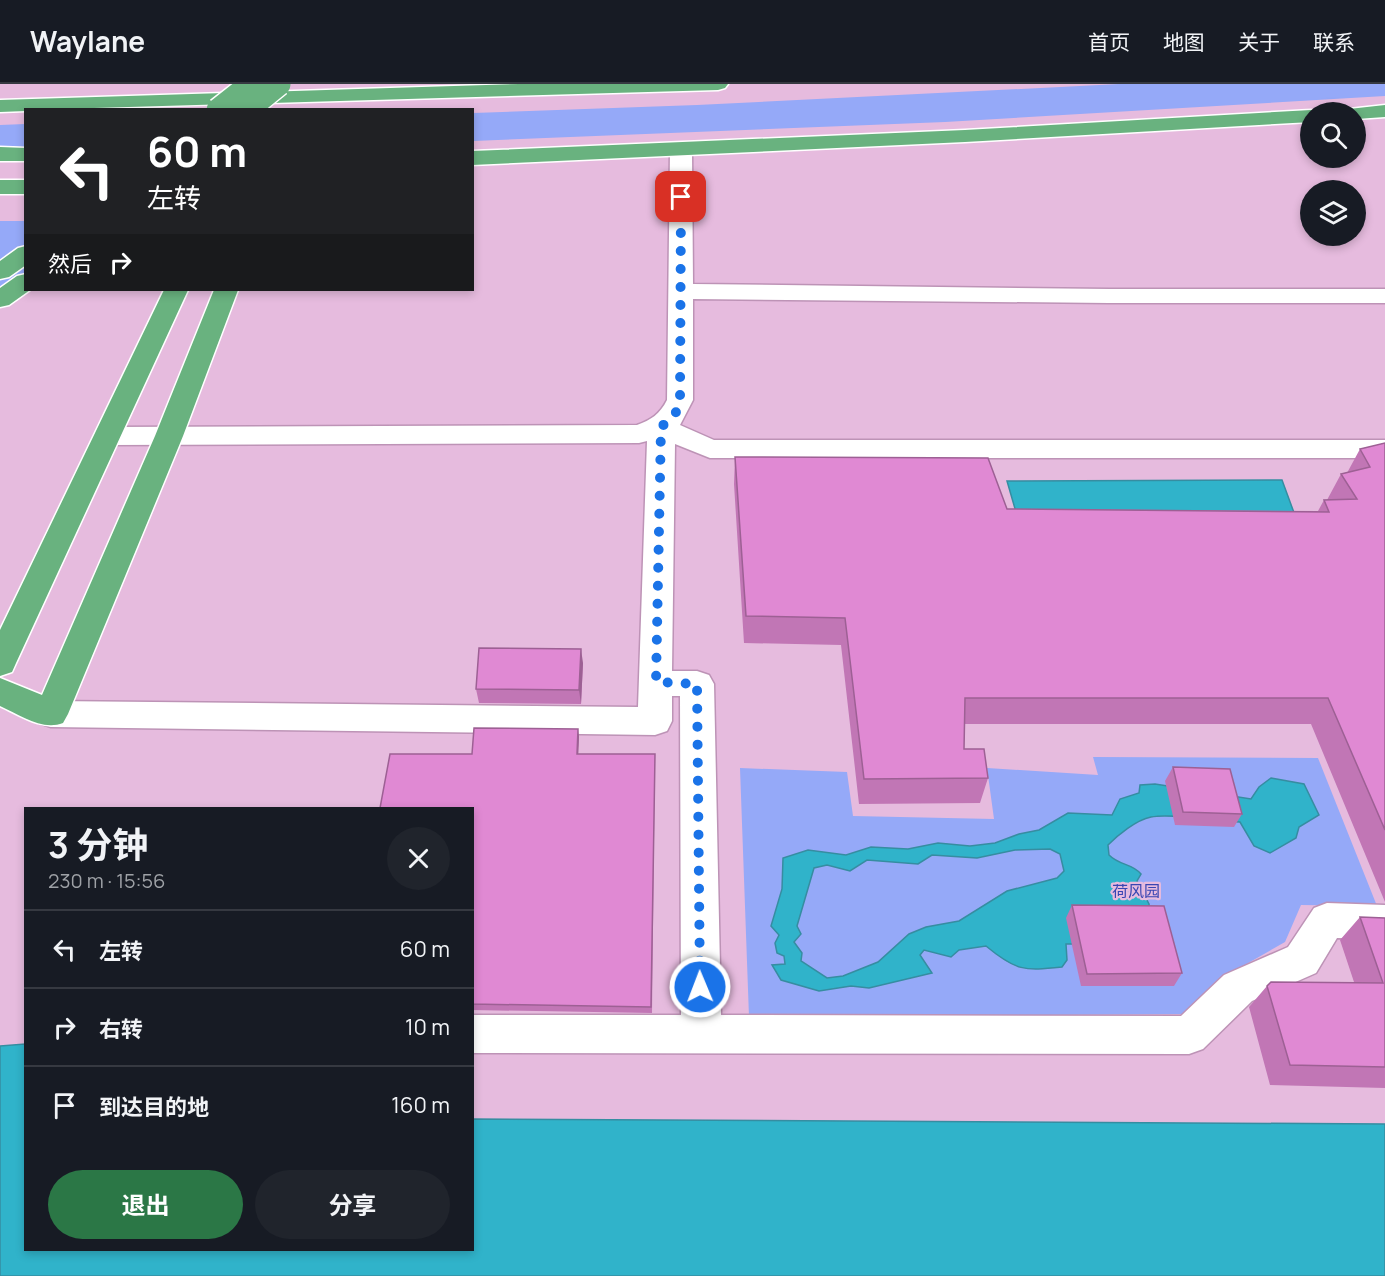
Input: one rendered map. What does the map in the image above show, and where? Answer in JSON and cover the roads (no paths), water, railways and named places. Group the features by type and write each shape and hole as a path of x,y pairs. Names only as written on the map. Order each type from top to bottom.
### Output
{"highway":[{"path":"221,108 251,84"},
{"path":"249,108 279,84"},
{"path":"0,106 718,84"},
{"path":"1366,112 1385,111"},
{"path":"474,158 1146,127 1300,117"},
{"path":"0,154 24,154"},
{"path":"0,187 24,188"},
{"path":"0,205 24,205"},
{"path":"0,272 24,254"},
{"path":"0,300 24,282"},
{"path":"0,663 176,291"},
{"path":"51,714 169,436 226,291"},
{"path":"0,692 51,714"},
{"path":"0,712 51,714"}],"street":[{"path":"109,436 639,434 661,427 675,415 680,400 681,150"},
{"path":"681,291 1109,296 1385,296"},
{"path":"661,427 710,449 1385,449"},
{"path":"51,714 655,721 661,427"},
{"path":"656,682 697,684 701,1034"},
{"path":"474,1034 1189,1035 1238,988 1302,960 1327,920 1385,921"}],"park label":[{"name":"荷风园","path":"1136,891"}]}
